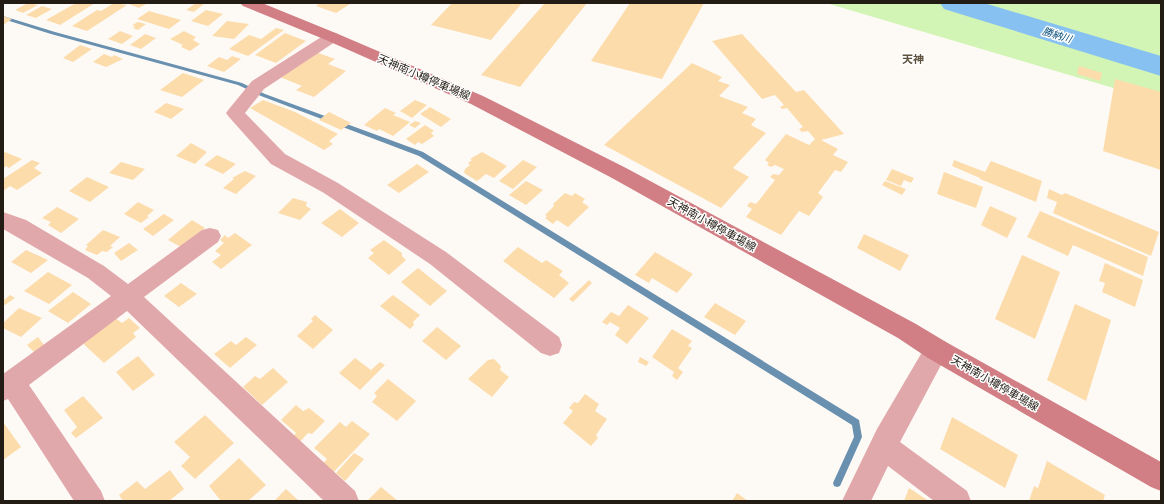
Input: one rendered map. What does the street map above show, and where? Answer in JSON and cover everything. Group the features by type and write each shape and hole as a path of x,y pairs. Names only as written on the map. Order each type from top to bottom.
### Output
{"main road":[{"name":"天神南小樽停車場線","path":"248,3 332,37 477,100 626,177 907,331 937,350 1161,477"}],"street":[{"path":"332,37 258,86 235,113 278,160 331,188 438,258 550,345"},
{"path":"3,220 18,226 96,272 128,297 345,501"},
{"path":"92,501 7,385 210,236"},
{"path":"856,501 883,446 937,350"},
{"path":"883,446 956,501"}],"green space":[{"path":"826,3 1161,3 1161,102"}],"building":[{"path":"28,3 38,5 23,13 15,10"},
{"path":"76,3 95,3 60,25 46,20"},
{"path":"114,3 127,5 87,31 72,26 97,10 101,11"},
{"path":"148,3 139,8 129,4"},
{"path":"196,3 205,3 194,12 186,10"},
{"path":"320,3 350,4 336,13 316,6"},
{"path":"452,3 522,3 491,40 431,25"},
{"path":"545,3 587,3 520,87 481,75"},
{"path":"630,3 704,3 662,79 591,61"},
{"path":"42,6 52,9 36,18 26,15"},
{"path":"206,10 223,14 208,26 191,21"},
{"path":"149,11 181,20 169,29 137,19"},
{"path":"3,16 12,19 3,25"},
{"path":"227,21 249,24 234,39 212,36"},
{"path":"138,22 146,24 138,30 133,28 135,26 132,25"},
{"path":"276,28 284,30 248,56 229,49 249,35 261,39"},
{"path":"120,31 133,36 122,44 108,39"},
{"path":"184,31 196,37 193,40 200,44 190,51 181,47 183,45 170,39"},
{"path":"285,33 306,41 276,63 255,55"},
{"path":"145,34 156,38 141,49 130,45"},
{"path":"742,34 796,92 804,90 844,134 821,140 838,149 833,155 848,162 841,172 835,170 818,193 823,197 809,216 799,211 781,235 746,217 752,209 747,206 750,202 756,204 775,180 770,177 773,174 779,175 784,169 775,165 771,167 767,165 769,163 765,160 786,134 809,145 815,139 808,131 802,132 799,129 803,127 787,108 782,109 780,107 784,105 775,95 762,99 712,41"},
{"path":"80,45 92,49 73,62 63,58"},
{"path":"313,51 335,59 328,64 346,71 314,97 296,90 302,86 280,77"},
{"path":"104,54 112,57 114,55 123,59 106,67 93,62"},
{"path":"232,56 241,59 224,72 207,66 219,57 227,60"},
{"path":"692,63 722,77 718,81 730,85 719,96 748,107 742,113 756,119 751,125 766,133 733,168 749,177 721,208 604,145"},
{"path":"1079,66 1102,73 1100,81 1077,74"},
{"path":"183,73 204,80 182,97 160,90"},
{"path":"1115,79 1161,92 1161,170 1103,151"},
{"path":"263,100 295,112 338,134 329,141 333,144 324,150 250,108"},
{"path":"415,100 427,105 412,118 400,111"},
{"path":"166,103 184,109 171,119 154,112"},
{"path":"430,107 451,119 441,127 420,114"},
{"path":"385,108 396,113 393,115 410,122 393,136 379,129 377,131 364,125"},
{"path":"329,112 351,123 341,130 319,120"},
{"path":"415,121 421,123 415,128 409,125"},
{"path":"425,125 434,131 431,133 434,136 422,144 418,142 415,145 406,139"},
{"path":"191,143 207,152 195,164 176,156"},
{"path":"5,152 22,159 9,168 6,166 3,169 3,153"},
{"path":"482,152 507,166 494,178 486,174 477,181 464,173 465,169 470,165 468,163 472,160 470,159"},
{"path":"217,155 236,164 223,174 204,165"},
{"path":"32,160 40,163 34,168 42,173 17,190 10,186 3,191 3,179"},
{"path":"523,160 537,167 513,189 499,181"},
{"path":"954,160 985,172 991,161 1042,181 1036,202 952,166"},
{"path":"121,162 145,169 133,180 109,173"},
{"path":"417,164 429,172 399,193 387,185"},
{"path":"892,169 914,178 911,183 904,180 901,186 886,180"},
{"path":"245,171 256,176 236,194 223,188 234,179 232,178"},
{"path":"944,172 983,187 976,208 937,194"},
{"path":"87,177 109,187 90,202 69,191"},
{"path":"526,181 543,190 526,205 509,195"},
{"path":"885,181 906,189 902,195 882,185"},
{"path":"1049,189 1062,195 1065,193 1159,232 1151,256 1053,213 1057,202 1047,198"},
{"path":"565,193 572,196 575,193 585,199 582,202 589,207 568,227 557,220 553,224 545,218 547,216 545,215 554,206 553,204"},
{"path":"293,198 307,202 306,206 311,209 300,220 278,213"},
{"path":"138,202 154,210 147,216 149,217 141,223 124,214"},
{"path":"990,206 1017,218 1007,238 981,225"},
{"path":"57,207 79,219 61,233 48,225 51,222 42,218"},
{"path":"340,209 359,223 342,237 321,223"},
{"path":"1040,211 1148,257 1143,276 1073,245 1068,256 1027,237"},
{"path":"164,214 174,220 153,236 143,229"},
{"path":"192,220 205,228 181,247 168,240"},
{"path":"103,230 120,237 110,246 113,247 107,252 102,251 97,255 85,250 88,246 86,245"},
{"path":"235,233 252,245 221,269 212,262 221,255 215,251 224,243 220,240 225,235 228,238"},
{"path":"864,234 909,255 900,271 857,248"},
{"path":"384,240 402,253 402,256 406,260 389,275 368,258 374,253 370,250"},
{"path":"129,243 138,250 121,261 114,253"},
{"path":"518,247 542,263 546,260 563,271 559,275 569,283 554,298 503,261"},
{"path":"26,250 48,260 31,273 11,262"},
{"path":"655,252 693,274 677,293 652,278 649,283 635,275"},
{"path":"1022,255 1060,272 1035,339 995,319"},
{"path":"1105,263 1143,280 1135,307 1102,292 1105,283 1099,281"},
{"path":"418,268 447,291 430,306 401,282"},
{"path":"48,272 72,285 49,304 24,291"},
{"path":"589,280 592,283 573,302 569,299"},
{"path":"181,283 197,294 179,307 164,296"},
{"path":"73,292 91,304 68,323 48,311"},
{"path":"10,295 15,298 5,305 3,304 3,301"},
{"path":"393,295 420,315 413,322 414,325 410,329 380,306"},
{"path":"715,303 746,321 735,335 704,317"},
{"path":"1075,304 1111,320 1086,401 1047,380"},
{"path":"628,305 649,318 627,344 615,335 620,328 610,322 607,325 602,322 611,312 619,316"},
{"path":"19,308 42,318 21,337 3,328 3,323"},
{"path":"110,314 122,323 129,318 140,328 133,333 136,337 104,363 77,338"},
{"path":"315,315 333,330 313,349 297,336 313,321 311,319"},
{"path":"437,327 461,346 446,360 422,341"},
{"path":"672,329 692,341 688,346 692,348 678,368 683,372 677,380 672,376 674,372 652,357"},
{"path":"38,337 44,345 34,352 27,345"},
{"path":"246,337 257,345 230,368 214,354 231,341 236,345"},
{"path":"138,356 155,375 133,391 116,372"},
{"path":"640,357 649,362 646,366 638,362"},
{"path":"355,358 371,370 380,362 385,365 360,390 339,373"},
{"path":"494,359 501,366 500,370 509,377 492,397 468,379 488,360"},
{"path":"273,368 288,382 262,405 243,387 255,376 260,379"},
{"path":"388,379 416,401 397,421 372,402 377,396 374,393"},
{"path":"585,394 599,404 595,411 607,419 596,435 598,438 591,446 563,423 573,411 569,408 574,402 578,403"},
{"path":"83,396 103,418 76,438 71,433 77,427 64,410"},
{"path":"296,405 303,411 309,408 325,421 312,434 308,433 297,445 291,439 296,433 281,420"},
{"path":"205,415 234,443 195,479 181,466 190,457 174,442"},
{"path":"952,417 1018,455 1005,488 940,449"},
{"path":"352,421 370,434 327,479 317,470 327,459 314,448 340,422 346,427"},
{"path":"3,422 21,447 3,460"},
{"path":"354,453 364,459 345,481 336,473"},
{"path":"239,458 266,485 248,501 221,501 209,486"},
{"path":"1047,461 1105,495 1103,501 1029,501 1034,486 1038,488"},
{"path":"170,470 184,489 169,501 123,501 119,495 137,481 145,489"},
{"path":"381,487 398,501 367,501"},
{"path":"909,488 929,501 904,501"},
{"path":"286,489 299,501 274,501"},
{"path":"737,493 748,501 732,501"}],"waterway":[{"name":"勝納川","path":"954,3 1161,66"},
{"path":"3,17 53,33 240,84 263,95 421,154 856,423 858,437 837,483"}],"district":[{"name":"天神","path":"913,59"}]}
